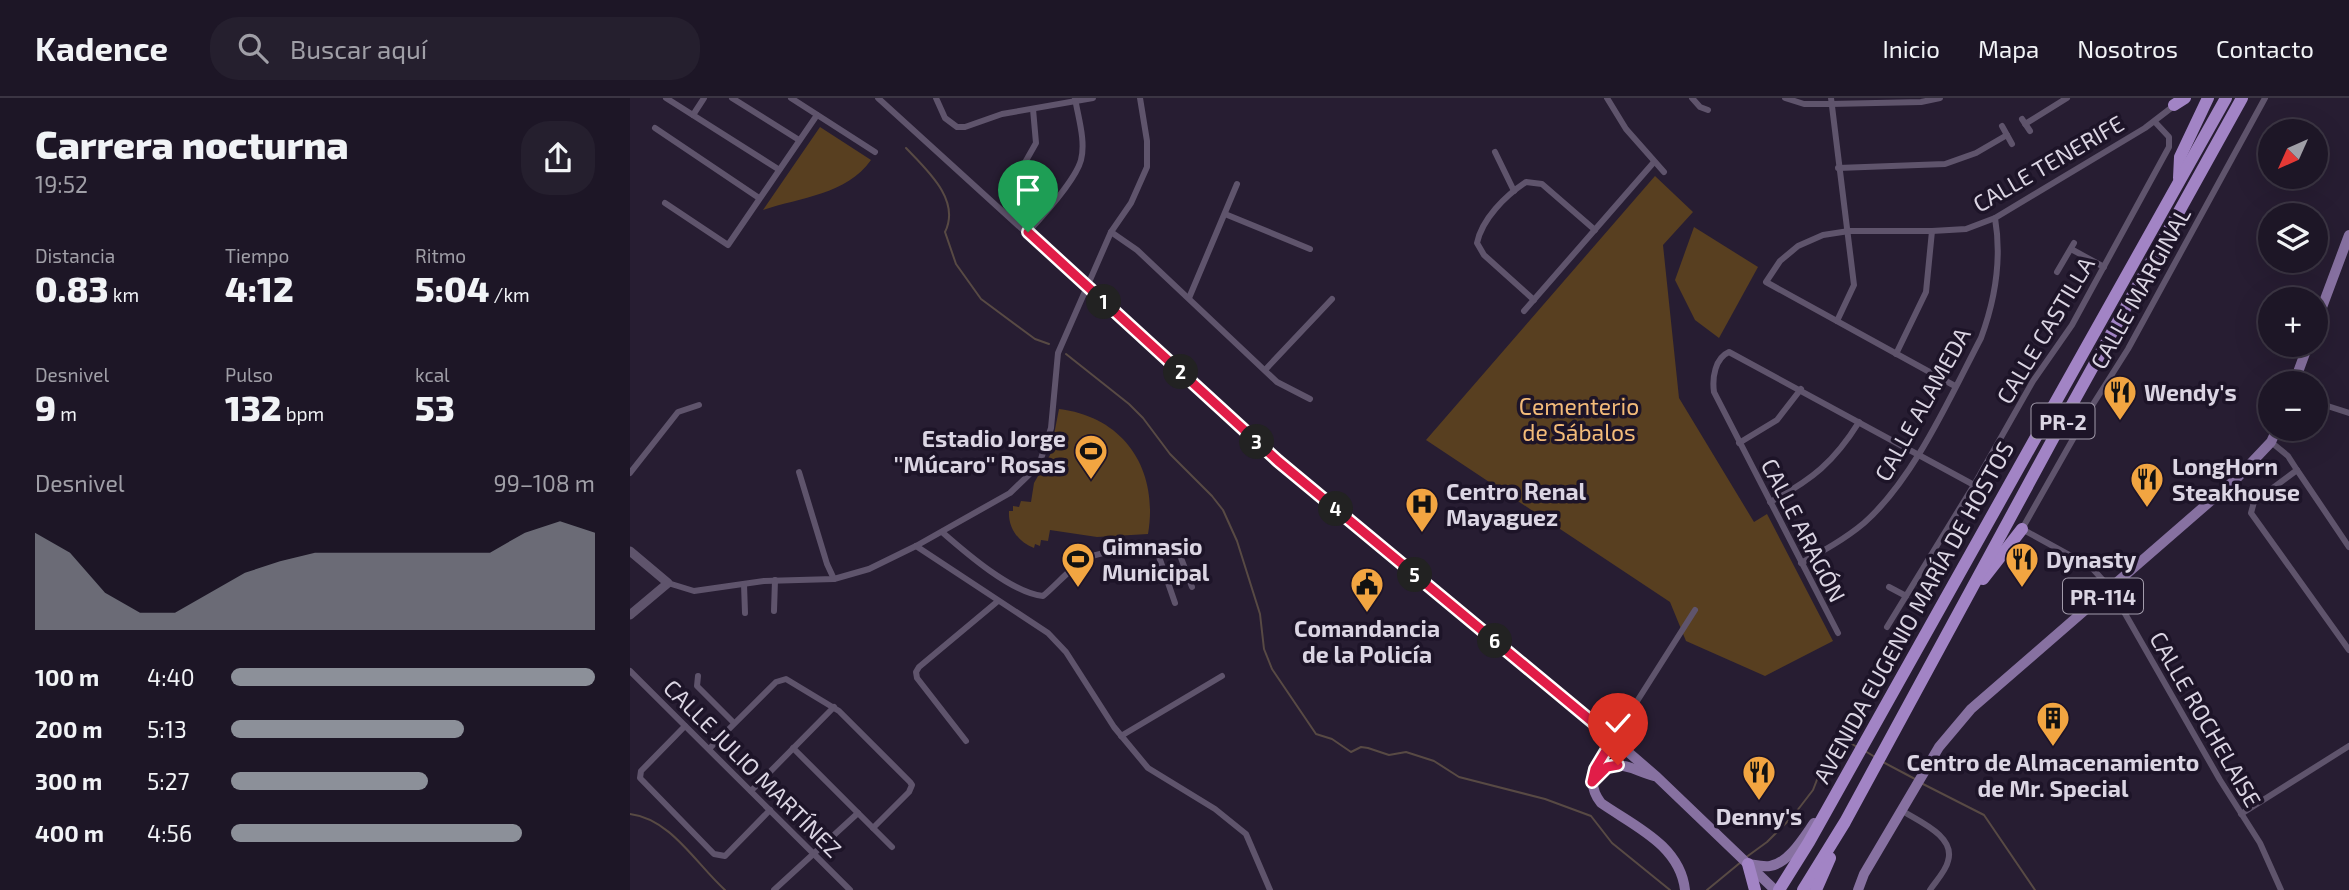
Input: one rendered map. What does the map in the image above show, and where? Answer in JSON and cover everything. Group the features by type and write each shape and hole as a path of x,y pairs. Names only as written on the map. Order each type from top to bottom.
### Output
{"highway":[{"path":"2179,182 2180,157 2208,98"},
{"name":"AVENIDA EUGENIO MARÍA DE HOSTOS","path":"1777,890 1809,842 2226,98"},
{"name":"AVENIDA EUGENIO MARÍA DE HOSTOS","path":"1803,890 1845,822 2242,98"},
{"path":"1958,613 2022,529"},
{"path":"1816,890 1845,822"},
{"path":"1747,863 1755,890"}],"main road":[{"path":"2328,292 2349,236"},
{"name":"PR-114","path":"1858,890 1864,874 1939,747 1970,709 2237,478 2272,442"},
{"path":"1685,888 1679,867 1662,844 1601,803 1593,794 1595,769 1613,739 1777,890"},
{"path":"1592,782 1612,765 1657,777"},
{"path":"1747,863 1772,866 1779,863 1802,839 1833,797"}],"street":[{"path":"666,98 778,169"},
{"path":"693,115 704,98"},
{"path":"732,98 799,140"},
{"path":"791,98 874,152"},
{"path":"878,98 1278,461 1613,739 1695,610"},
{"path":"936,98 945,118 957,127 965,127 1002,114 1093,98"},
{"path":"630,551 668,583 694,591 775,580 834,579 869,569 1010,493 1039,465 1051,428 1057,355 1111,232 1131,203 1147,167 1147,141 1140,98"},
{"path":"1607,98 1626,129 1664,172"},
{"path":"1692,98 1700,107 1708,110"},
{"path":"1785,98 1804,104 1831,101 1921,102 1940,98"},
{"path":"2026,125 2067,98"},
{"name":"CALLE MARGINAL","path":"2022,529 2128,349 2265,98"},
{"path":"1028,232 1054,204 1081,162 1082,148 1076,99"},
{"path":"1831,101 1854,285 1837,321 1955,386"},
{"path":"2155,122 2180,101"},
{"path":"1023,166 1036,143 1033,109"},
{"path":"665,202 728,245 817,115"},
{"name":"CALLE TENERIFE","path":"1837,321 1766,282 1780,261 1798,246 1823,234 1849,231 1966,229 1995,218 2155,122"},
{"name":"CALLE CASTILLA","path":"1887,627 1974,485 2033,381 2072,326 2169,147 2169,137 2155,122"},
{"path":"2002,126 2012,144"},
{"path":"655,128 759,198"},
{"path":"1838,168 1945,164 1976,153 2007,135"},
{"path":"1495,152 1514,191"},
{"path":"1524,311 1654,162"},
{"path":"1534,300 1483,255 1477,243 1480,228 1514,191 1526,182 1542,184 1595,230"},
{"path":"1189,299 1237,184"},
{"path":"1225,214 1310,249"},
{"name":"CALLE ALAMEDA","path":"1801,563 1834,545 1863,523 1898,486 1918,454 1981,338 1992,305 1998,257 1995,218"},
{"path":"1896,354 1926,292 1932,231"},
{"path":"1111,232 1138,250 1284,387 1310,399"},
{"path":"2057,272 2072,246 2104,267"},
{"path":"1265,370 1332,299"},
{"name":"CALLE ARAGÓN","path":"1801,389 1729,352 1723,355 1714,373 1714,392 1838,633"},
{"path":"1739,443 1777,420 1801,389 1974,485"},
{"path":"630,473 678,412 699,405"},
{"path":"2328,406 2349,412"},
{"path":"1770,502 1818,474 1844,446 1859,422"},
{"path":"2272,442 2288,456 2349,547"},
{"path":"2297,470 2254,502 2251,513 2349,650"},
{"path":"799,472 834,579"},
{"name":"CALLE ROCHELAISE","path":"2022,529 2091,566 2111,589 2260,843 2281,890"},
{"path":"942,532 968,555 1029,594 1044,596 1084,560 1112,552 1156,548 1178,550 1192,587"},
{"path":"916,546 1048,633 1066,652 1121,736 1149,768 1215,809 1246,834 1270,890"},
{"path":"1156,548 1175,603"},
{"path":"774,611 775,580"},
{"path":"630,615 668,583"},
{"path":"744,584 745,612"},
{"path":"1889,587 1906,596"},
{"path":"966,741 916,672 998,601"},
{"name":"CALLE JULIO MARTÍNEZ","path":"630,671 850,890"},
{"path":"1121,736 1222,676"},
{"path":"698,677 697,686 734,723"},
{"path":"709,749 781,679 786,679 834,707 912,785 909,792 873,828"},
{"path":"751,791 834,707"},
{"path":"685,726 641,771 640,778 714,854 725,856 770,810"},
{"path":"2241,814 2349,746"},
{"path":"793,748 892,847"},
{"path":"1901,810 1943,837 1949,850 1948,863 1930,890"},
{"path":"774,890 858,813"}],"green space":[{"path":"820,127 871,160 861,172 836,188 763,210"},
{"name":"Cementerio de Sábalos","path":"1655,176 1693,212 1663,245 1679,398 1754,522 1767,514 1833,641 1765,676 1686,641 1670,602 1426,440"},
{"path":"1694,227 1758,267 1719,338 1695,320 1675,280"},
{"name":"Estadio Jorge ''Múcaro'' Rosas","path":"1059,409 1082,414 1102,423 1119,435 1132,450 1142,468 1148,489 1148,534 1097,537 1050,530 1048,541 1041,540 1040,546 1035,544 1034,548 1015,534 1009,511 1013,511 1013,506 1019,507 1021,501 1031,502 1034,483 1050,455"}],"waterway":[{"path":"906,148 932,176 945,197 949,208 945,232 956,264 981,299 1035,339 1049,344"},
{"path":"1066,354 1129,404 1170,454 1223,510 1237,541 1260,614 1264,649 1272,669 1316,734 1332,739 1351,752 1361,747 1389,755 1406,752 1434,761 1459,777 1545,799 1591,816 1612,843 1670,890"},
{"path":"1745,858 1767,842 1793,816 1813,790 1836,745 1852,744 1857,747"},
{"path":"1865,751 1875,757"},
{"path":"1883,762 1915,779"},
{"path":"1923,784 1984,815 2035,890"},
{"path":"630,814 658,824 670,833 725,890"},
{"path":"1707,890 1741,862"}],"place":[{"name":"Wendy's","path":"2120,422"},
{"name":"Estadio Jorge ''Múcaro'' Rosas","path":"1091,481"},
{"name":"LongHorn Steakhouse","path":"2147,509"},
{"name":"Centro Renal Mayaguez","path":"1422,534"},
{"name":"Gimnasio Municipal","path":"1078,589"},
{"name":"Dynasty","path":"2022,589"},
{"name":"Comandancia de la Policía","path":"1367,614"},
{"name":"Centro de Almacenamiento de Mr. Special","path":"2053,748"},
{"name":"Denny's","path":"1759,802"}],"route":[{"path":"1028,232 1278,461 1613,739 1595,769 1592,782 1607,767 1618,765"}]}
